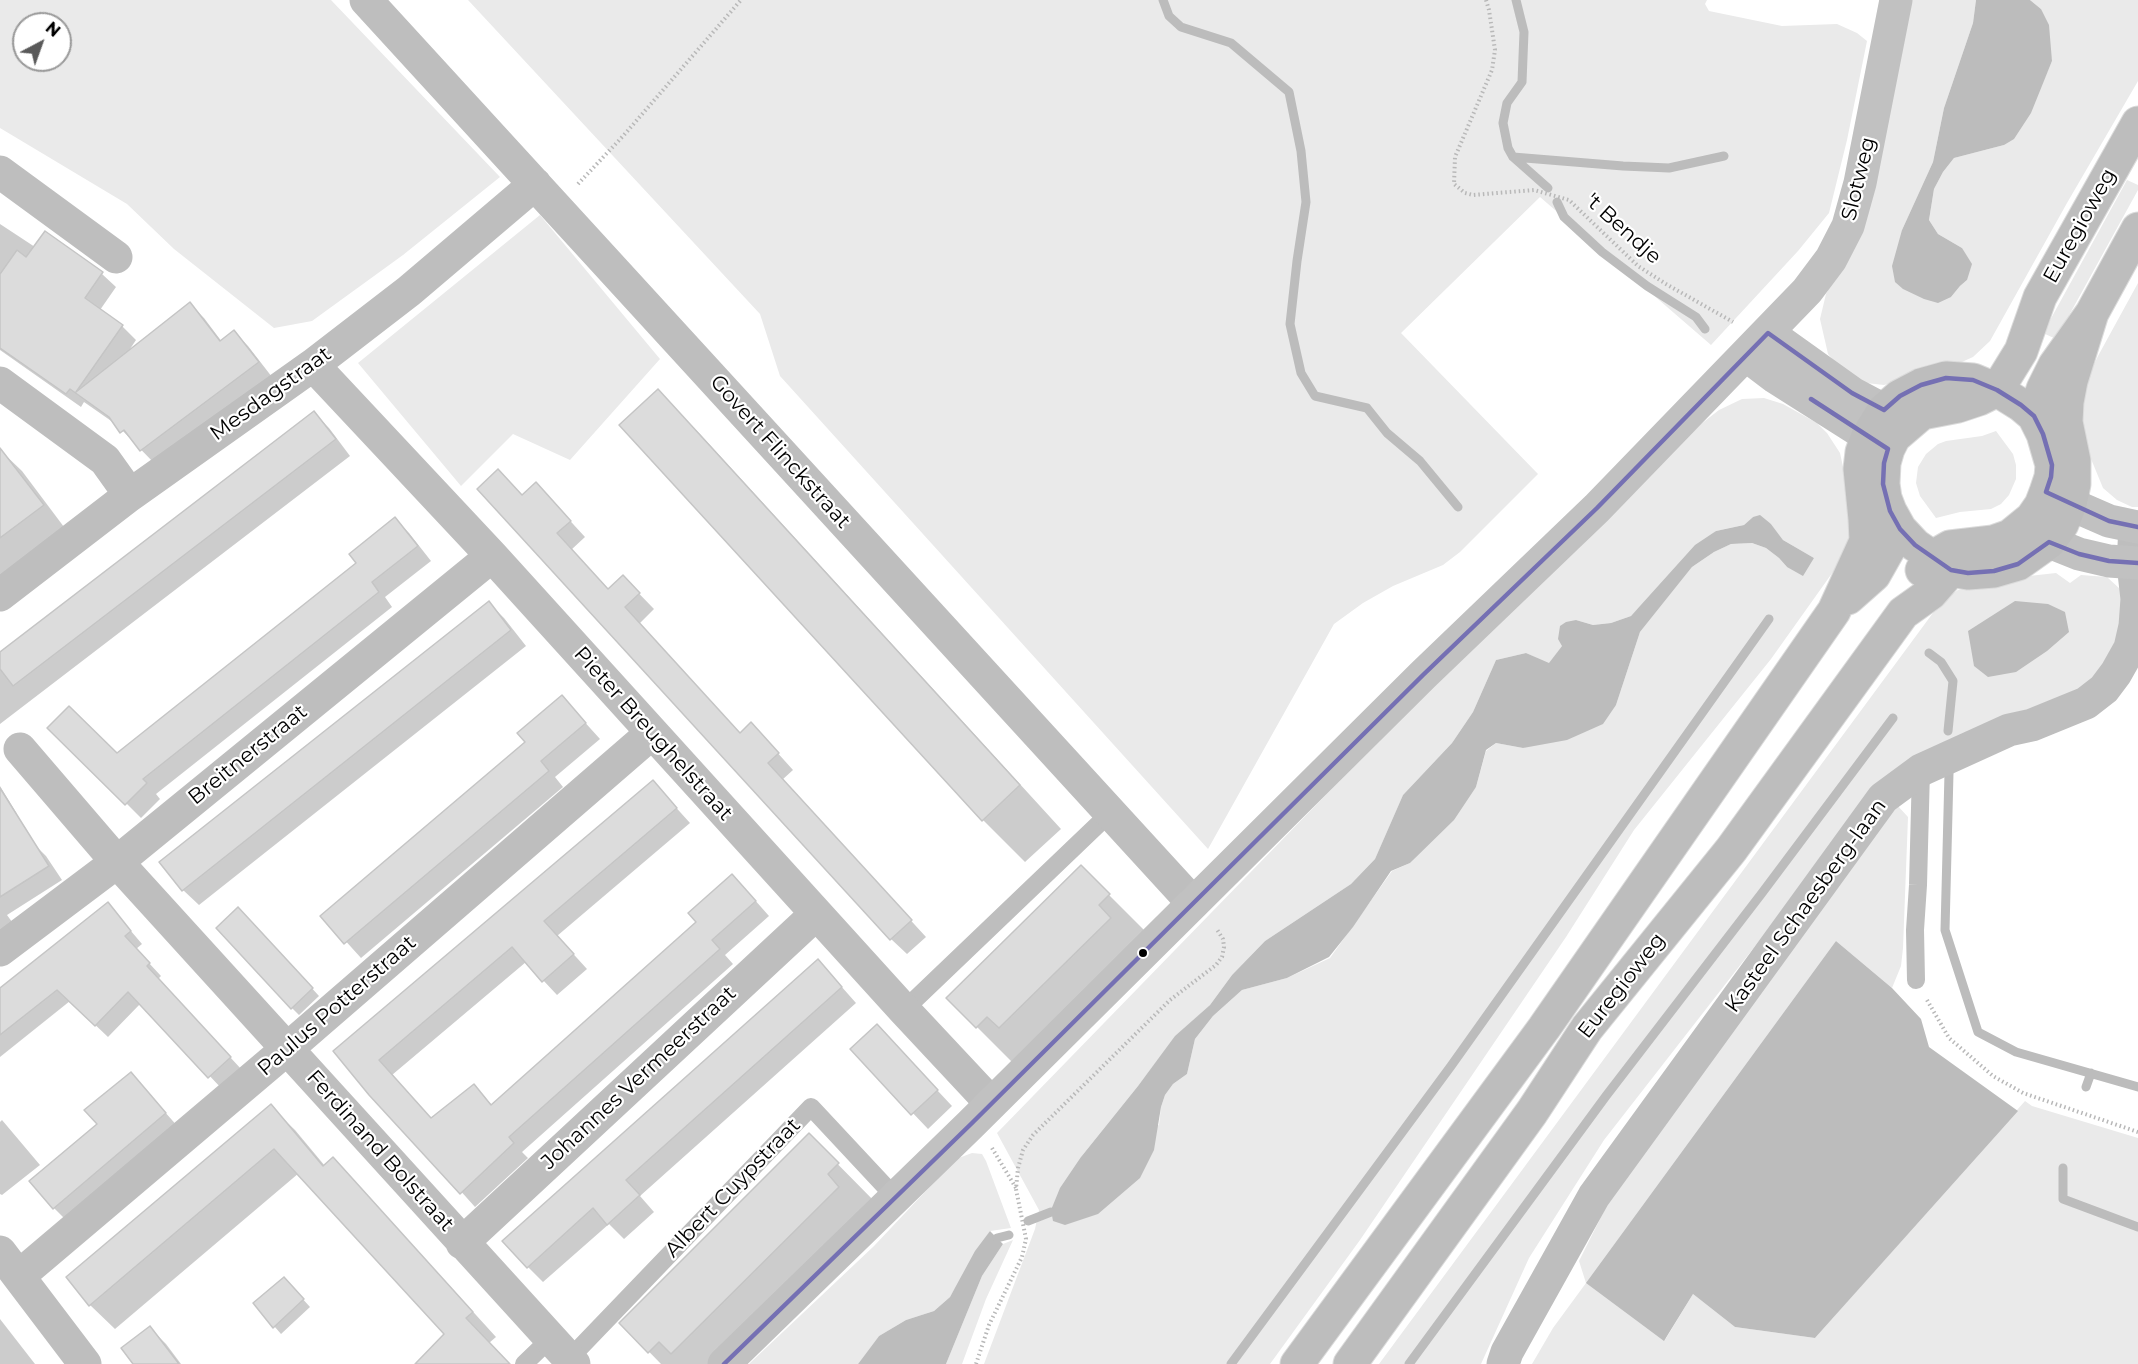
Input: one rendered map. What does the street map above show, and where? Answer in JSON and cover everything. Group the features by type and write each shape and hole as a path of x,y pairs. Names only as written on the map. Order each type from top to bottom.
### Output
{"main road":[{"name":"Euregioweg","path":"1985,385 2005,337 2040,297 2138,123"},
{"path":"2034,416 2043,389 2055,365 2092,313 2138,229"},
{"path":"1941,564 1950,547 1993,542 2010,536 2032,518 2041,505 2058,498 2074,484 2074,461 2066,422 2067,402 2071,381 2092,313"},
{"path":"1946,378 1985,385 2021,405 2034,416 2043,434 2052,465 2051,477 2058,498 2062,524 2049,542 2018,564 1994,571 1968,573 1941,564 1900,529 1885,498 1880,432 1900,396 1921,385 1946,378"},
{"name":"Euregioweg","path":"1297,1364 1545,1028 1834,611 1866,541 1860,469 1862,452 1880,432"},
{"name":"Euregioweg","path":"1834,611 1875,575 1900,529"},
{"name":"Euregioweg","path":"1350,1364 1533,1112 1587,1028 1731,850 1904,613 1914,582 1941,564"}],"street":[{"name":"Govert Flinckstraat","path":"366,0 1193,903"},
{"name":"Slotweg","path":"1193,903 1423,675 1597,508 1752,338 1821,274 1848,226 1860,183 1896,0"},
{"path":"0,172 116,257"},
{"name":"Mesdagstraat","path":"0,595 130,495 313,365 409,291 545,195"},
{"path":"1752,338 1775,377 1880,432"},
{"name":"Pieter Breughelstraat","path":"313,365 492,556 904,1010 981,1113"},
{"path":"2,389 105,460 130,495"},
{"path":"2058,498 2109,521 2137,527"},
{"name":"Kasteel Schaesberg-laan","path":"1503,1364 1507,1352 1594,1196 1883,798 1921,770 2009,730 2032,725 2086,703 2104,689 2130,648 2135,626 2137,527"},
{"path":"2049,542 2079,554 2135,564"},
{"name":"Breitnerstraat","path":"0,950 117,862 492,556"},
{"name":"Paulus Potterstraat","path":"9,1264 287,1049 652,733"},
{"name":"Ferdinand Bolstraat","path":"20,749 117,862 564,1354"},
{"path":"724,1364 1193,903"},
{"name":"Johannes Vermeerstraat","path":"462,1243 816,914"},
{"path":"9,1264 85,1364"}],"lane":[{"path":"1916,980 1915,930 1921,770"},
{"path":"904,1010 1110,813"},
{"name":"Albert Cuypstraat","path":"524,1364 564,1354 811,1107 895,1197"}],"path":[{"path":"545,195 624,135 741,0"},
{"name":"'t Bendje","path":"1486,0 1490,10 1495,50 1492,70 1455,157 1454,184 1465,193 1473,195 1534,190 1569,200 1638,266 1752,338"},
{"path":"976,1364 989,1325 1022,1257 1026,1239 1016,1188 1023,1150 1033,1135 1170,1000 1216,965 1222,957 1224,947 1219,931 1193,903"},
{"path":"1916,980 1949,1038 1993,1076 2024,1093 2138,1132"},
{"path":"981,1113 992,1148 1016,1188"}],"shaded area":[{"path":"0,0 331,0 500,177 403,255 312,321 274,328 174,249 127,204 0,128"},
{"path":"468,0 1707,0 1705,4 1709,11 1782,26 1837,24 1857,33 1867,41 1847,140 1829,213 1798,251 1711,345 1540,197 1401,333 1538,474 1460,552 1443,565 1393,586 1363,603 1334,624 1208,849 780,376 760,314"},
{"path":"1909,0 1976,0 1973,23 1944,108 1933,162 1902,230 1951,297 1967,280 1962,248 1938,234 1929,220 1934,189 1954,158 2004,145 2043,82 2052,61 2041,9 2030,0 2138,0 2138,81 1990,341 1973,357 1955,365 1884,385 1866,383 1839,367 1828,354 1820,319 1826,294 1850,248"},
{"path":"1976,0 2030,0 2041,9 2049,25 2052,61 2031,113 2014,139 2004,145 1954,158 1934,189 1929,220 1938,234 1962,248 1972,264 1967,280 1951,297 1938,303 1903,289 1895,282 1892,266 1902,230 1933,162 1944,108 1973,23"},
{"path":"2127,180 2138,185 2138,190 2056,339 2043,333"},
{"path":"540,215 660,359 570,460 513,434 461,486 358,363"},
{"path":"2138,283 2138,507 2132,507 2117,500 2103,488 2089,454 2081,413 2082,390"},
{"path":"1764,398 1783,404 1817,423 1827,433 1840,453 1845,476 1850,528 1848,547 1840,562 1771,659 1634,830 1566,937 1360,1240 1270,1364 984,1364 1035,1229 1039,1210 997,1133 1457,660 1579,548 1701,424 1719,410 1742,399","holes":["1753,517 1771,524 1783,540 1814,558 1787,567 1766,548 1752,543 1731,544 1692,567 1640,632 1616,705 1523,748 1496,743 1486,751 1476,787 1410,863 1392,871 1330,958 1287,978 1242,990 1213,1016 1195,1039 1187,1074 1173,1084 1165,1095 1159,1125 1081,1157 1176,1036 1210,1005 1232,975 1265,941 1351,884 1375,859 1403,795 1452,743 1473,712 1496,660 1526,653 1549,664 1576,620 1593,625 1611,623 1631,616 1716,531 1744,525"]},
{"path":"1996,431 2013,454 2016,465 2016,479 2009,495 2001,504 1991,509 1960,512 1936,518 1920,496 1916,483 1918,467 1926,454 1938,444 1946,441 1982,436"},
{"path":"1760,515 1771,524 1783,540 1814,558 1803,576 1787,567 1766,548 1752,543 1731,544 1692,567 1640,632 1616,705 1603,724 1567,740 1523,748 1496,743 1486,750 1476,787 1454,820 1410,863 1391,871 1353,927 1329,957 1287,978 1242,990 1213,1016 1195,1039 1187,1074 1173,1084 1165,1095 1154,1150 1140,1178 1098,1214 1065,1225 1053,1221 1051,1210 1060,1188 1081,1157 1175,1036 1210,1005 1232,975 1265,941 1351,884 1375,859 1403,795 1452,743 1473,712 1496,660 1526,653 1549,663 1562,646 1558,639 1560,626 1576,620 1593,625 1611,623 1631,616 1695,545 1716,531 1744,525 1753,517"},
{"path":"2056,573 2070,583 2081,575 2107,577 2120,589 2121,634 2092,685 1854,819 1604,1140 1529,1258 1481,1364 1379,1364 1941,602 1958,590"},
{"path":"2015,601 2048,604 2065,612 2069,632 2047,651 2016,672 1988,677 1974,666 1968,631"},
{"path":"1897,805 1908,817 1903,948 1901,966 1892,988 1836,941 1665,1340 1693,1294 1735,1327 1815,1338 2025,1101 2032,1106 2138,1138 2138,1364 1532,1364 1553,1328 1586,1283 1579,1261 1612,1195"},
{"path":"1836,941 1892,988 1921,1019 1929,1047 2018,1111 1815,1338 1735,1327 1693,1294 1664,1341 1586,1283"},
{"path":"972,1153 982,1154 986,1161 1011,1228 990,1231 950,1297 934,1311 906,1320 879,1336 858,1364 749,1364 874,1246 956,1159"},
{"path":"990,1231 1003,1244 982,1276 946,1364 858,1364 879,1336 906,1320 934,1311 950,1297 975,1251"},
{"path":"1013,1240 986,1299 962,1364 946,1364 982,1276 1003,1244"}],"building":[{"path":"45,231 103,272 85,298 123,325 76,392 190,302 220,341 234,330 259,362 140,451 124,430 120,433 109,417 70,389 66,394 0,348 0,274 17,250 26,257"},
{"path":"658,389 1020,785 982,821 619,425"},
{"path":"314,411 336,439 13,686 0,669 0,652"},
{"path":"0,448 44,505 0,538"},
{"path":"498,469 522,495 536,482 571,521 557,533 608,589 623,575 640,593 625,607 740,733 751,722 779,753 768,763 912,920 890,940 477,489"},
{"path":"395,517 418,546 372,582 379,592 143,779 147,783 125,805 47,728 69,706 117,753 356,563 349,554"},
{"path":"489,601 511,630 182,891 159,862"},
{"path":"562,695 586,723 541,761 549,771 344,944 320,916 525,742 517,733"},
{"path":"653,780 677,808 544,921 574,954 542,982 512,947 379,1060 431,1118 474,1084 491,1105 696,922 688,913 732,874 756,901 712,940 720,949 509,1137 514,1143 460,1194 369,1095 333,1051"},
{"path":"0,788 49,866 0,897"},
{"path":"1081,865 1110,894 1099,905 1111,918 999,1028 987,1017 976,1028 946,998"},
{"path":"108,902 131,931 125,936 150,963 147,966 231,1057 208,1078 128,992 95,1026 57,990 0,1035 0,988"},
{"path":"238,907 313,988 291,1009 216,928"},
{"path":"818,959 842,987 626,1180 640,1195 607,1225 593,1208 527,1268 502,1241"},
{"path":"877,1024 938,1090 911,1115 850,1049"},
{"path":"131,1072 166,1113 53,1209 29,1181 97,1124 84,1110"},
{"path":"271,1104 323,1166 333,1157 473,1312 466,1318 510,1364 415,1364 444,1334 274,1149 89,1306 66,1277"},
{"path":"809,1133 839,1163 828,1174 839,1187 671,1354 659,1342 648,1353 619,1323"},
{"path":"284,1277 304,1299 273,1328 253,1303"},
{"path":"150,1326 179,1364 133,1364 121,1348"}],"waterway":[{"path":"1163,0 1169,16 1181,27 1231,43 1289,92 1301,151 1306,202 1290,324 1301,373 1315,396 1367,408 1387,433 1420,461 1458,507"},
{"path":"1516,0 1524,32 1522,82 1507,103 1503,123 1508,148 1513,157 1548,188"},
{"path":"1513,157 1669,168 1724,156"},
{"path":"1557,202 1564,217 1602,252 1647,286 1696,317 1705,329"},
{"path":"1231,1364 1451,1066 1769,619"},
{"path":"1929,653 1941,662 1953,681 1948,731"},
{"path":"1409,1364 1606,1096 1893,718"},
{"path":"1949,773 1945,930 1978,1032 2016,1052 2138,1087"},
{"path":"2086,1087 2091,1073"},
{"path":"2063,1168 2063,1199 2138,1227"},
{"path":"1028,1221 1051,1212"},
{"path":"997,1238 1009,1235"}],"transit line":[{"path":"724,1364 971,1124 1423,675 1597,508 1768,333 1852,393 1884,410 1900,396 1921,385 1946,378 1973,380 1997,390 2034,416 2043,434 2052,465 2046,492 2109,521 2138,527"},
{"path":"1811,399 1888,449 1884,463 1883,484 1890,511 1900,529 1915,545 1951,570 1968,573 1994,571 2018,564 2049,542 2079,554 2109,561 2138,563"}]}
